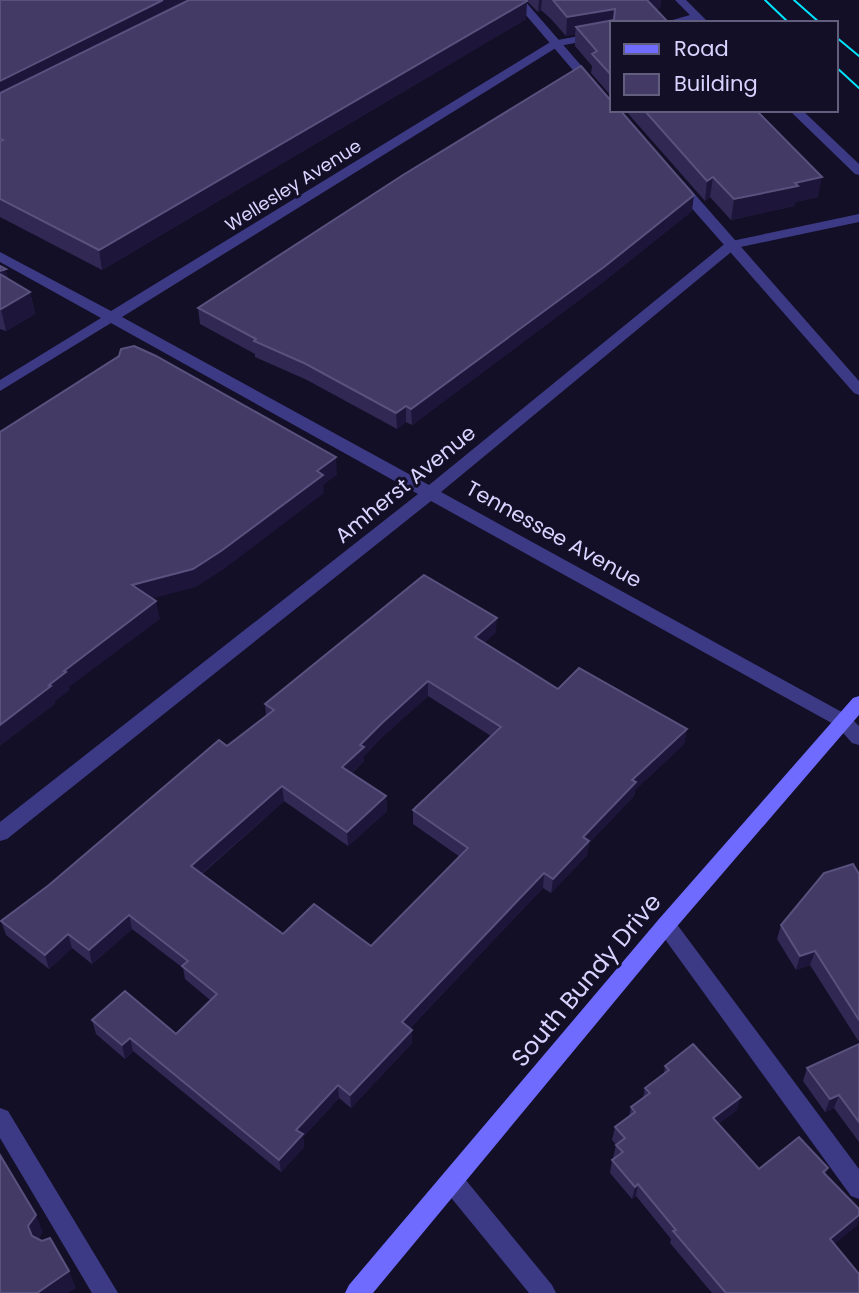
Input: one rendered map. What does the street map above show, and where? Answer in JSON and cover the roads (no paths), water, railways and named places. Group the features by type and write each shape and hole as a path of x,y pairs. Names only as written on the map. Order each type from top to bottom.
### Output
{"main road":[{"name":"South Bundy Drive","path":"358,1293 666,925 859,703"}],"street":[{"path":"518,0 610,106"},
{"path":"680,0 701,20"},
{"name":"Wellesley Avenue","path":"0,386 556,43 610,33"},
{"path":"797,112 859,171"},
{"path":"666,170 859,390"},
{"name":"Amherst Avenue","path":"0,833 430,492 732,245 859,218"},
{"name":"Tennessee Avenue","path":"0,256 843,721 859,738"},
{"path":"666,925 859,1188"},
{"path":"0,1118 60,1238 106,1293"},
{"path":"452,1181 544,1293"}],"tram line":[{"path":"765,0 787,21"},
{"path":"794,0 818,21"},
{"path":"838,39 859,56"},
{"path":"838,69 859,88"}]}
